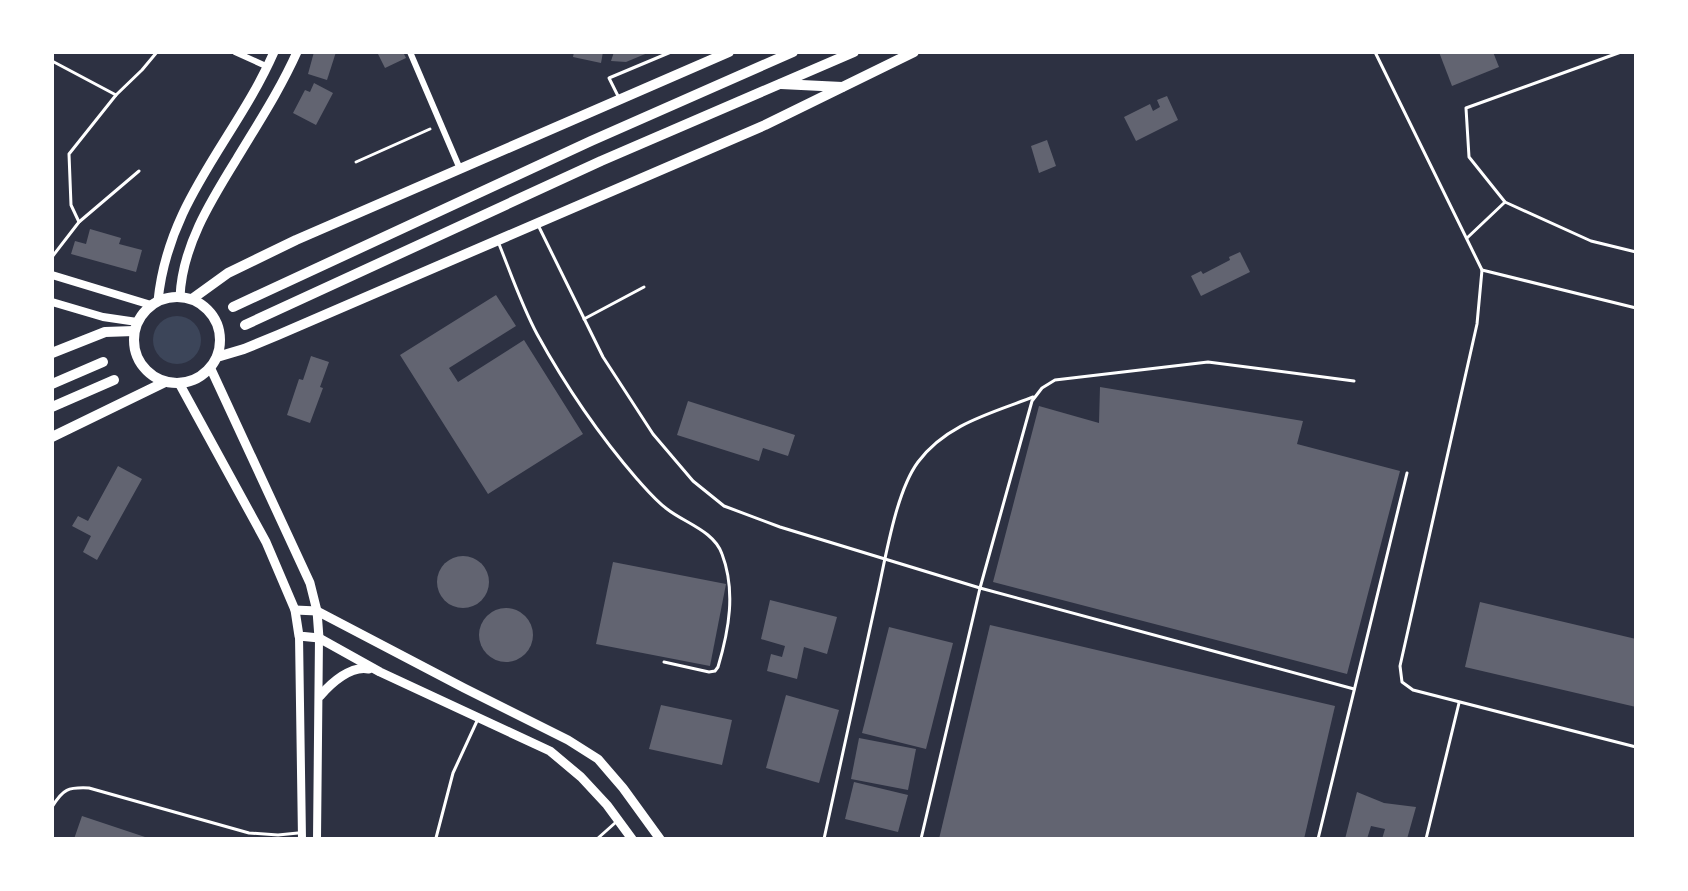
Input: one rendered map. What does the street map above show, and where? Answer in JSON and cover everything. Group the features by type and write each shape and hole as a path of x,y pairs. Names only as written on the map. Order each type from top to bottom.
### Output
{"main road":[{"path":"274,52 190,196 174,233 154,303 136,327 134,349 141,365 165,382 195,380 214,362 765,125 914,52"},
{"path":"297,52 279,88 208,205 181,279 186,298 206,308 216,322 220,338 214,362 268,493 310,583 319,638"},
{"path":"154,303 186,298 254,260 620,100 709,56 729,52"},
{"path":"761,66 770,52"},
{"path":"233,307 591,141 793,52"},
{"path":"245,325 601,161 854,52"},
{"path":"779,84 842,87"},
{"path":"52,353 105,332 136,327"},
{"path":"52,384 103,362"},
{"path":"52,407 114,380"},
{"path":"52,437 165,382"},
{"path":"179,383 266,542 295,610 299,636 319,638 380,672 550,751 581,777 632,839"},
{"path":"295,610 317,611 568,740 598,759 660,839"},
{"path":"320,696 343,675 362,667 380,672"}],"street":[{"path":"235,52 268,67"},
{"path":"410,52 460,169"},
{"path":"52,275 154,303"},
{"path":"52,302 136,327"},
{"path":"299,636 302,836"},
{"path":"317,839 319,638"}],"lane":[{"path":"79,222 71,205 69,154 116,95 157,52"},
{"path":"620,100 609,78 671,52"},
{"path":"1375,52 1482,270 1477,324 1400,666 1402,682 1413,690 1636,747"},
{"path":"1621,52 1466,108 1469,157 1505,202 1591,241 1636,252"},
{"path":"52,61 116,95"},
{"path":"52,257 79,222 139,171"},
{"path":"1466,239 1505,202"},
{"path":"537,224 603,357 653,434 693,481 724,506 780,527 980,588 1354,689"},
{"path":"497,241 536,333 590,419 657,501 710,537 722,553 731,608 718,667 709,672 664,662"},
{"path":"1482,270 1636,308"},
{"path":"584,319 644,287"},
{"path":"921,839 980,588 1032,401 1042,388 1055,380 1208,362 1354,381"},
{"path":"824,839 885,559 902,495 919,461 951,430 1036,395"},
{"path":"1318,839 1407,473"},
{"path":"1426,839 1459,702"},
{"path":"436,838 453,773 478,718"},
{"path":"52,807 61,793 74,787 89,788 249,833 302,836"},
{"path":"597,839 618,820"}],"path":[{"path":"356,162 441,124"}],"shaded area":[{"path":"177,316 194,323 201,340 194,357 177,364 160,357 153,340 160,323"}],"building":[{"path":"314,52 336,52 327,80 308,74"},
{"path":"377,52 403,52 406,58 385,68"},
{"path":"574,52 603,52 601,63 573,57"},
{"path":"614,52 650,52 626,62 611,61"},
{"path":"1439,52 1493,52 1499,67 1452,86"},
{"path":"314,83 333,93 316,125 293,113 305,90 310,92"},
{"path":"1167,96 1178,120 1136,141 1124,117 1150,104 1153,111 1160,107 1157,100"},
{"path":"1047,140 1056,166 1039,173 1031,146"},
{"path":"90,229 121,238 119,244 142,250 136,272 71,254 75,241 86,244"},
{"path":"1240,252 1250,272 1201,296 1191,276 1201,271 1203,274"},
{"path":"496,295 516,326 449,368 458,382 524,340 583,434 488,494 400,355"},
{"path":"311,356 329,362 310,423 287,415 299,379 303,380"},
{"path":"1100,387 1303,421 1297,444 1400,471 1347,674 993,582 1039,406 1099,423"},
{"path":"688,401 795,435 788,456 763,448 759,461 677,435"},
{"path":"118,466 142,479 97,560 83,552 91,536 72,526 78,516 88,521"},
{"path":"463,556 481,564 489,582 481,600 463,608 445,600 437,582 445,564"},
{"path":"613,562 726,584 710,666 596,644"},
{"path":"770,600 837,617 827,654 804,647 797,679 767,671 771,654 782,657 785,646 761,639"},
{"path":"1480,602 1636,639 1636,707 1465,667"},
{"path":"506,608 525,616 533,635 525,654 506,662 487,654 479,635 487,616"},
{"path":"990,625 1335,706 1304,839 939,839"},
{"path":"889,627 953,643 926,749 862,733"},
{"path":"786,695 839,710 819,783 766,768"},
{"path":"661,705 732,720 722,765 649,749"},
{"path":"859,738 916,749 908,790 851,779"},
{"path":"854,782 908,795 898,832 845,819"},
{"path":"1357,792 1384,803 1416,807 1407,839 1382,839 1385,829 1371,826 1367,839 1345,839"},
{"path":"82,816 148,838 148,839 74,839"}]}
